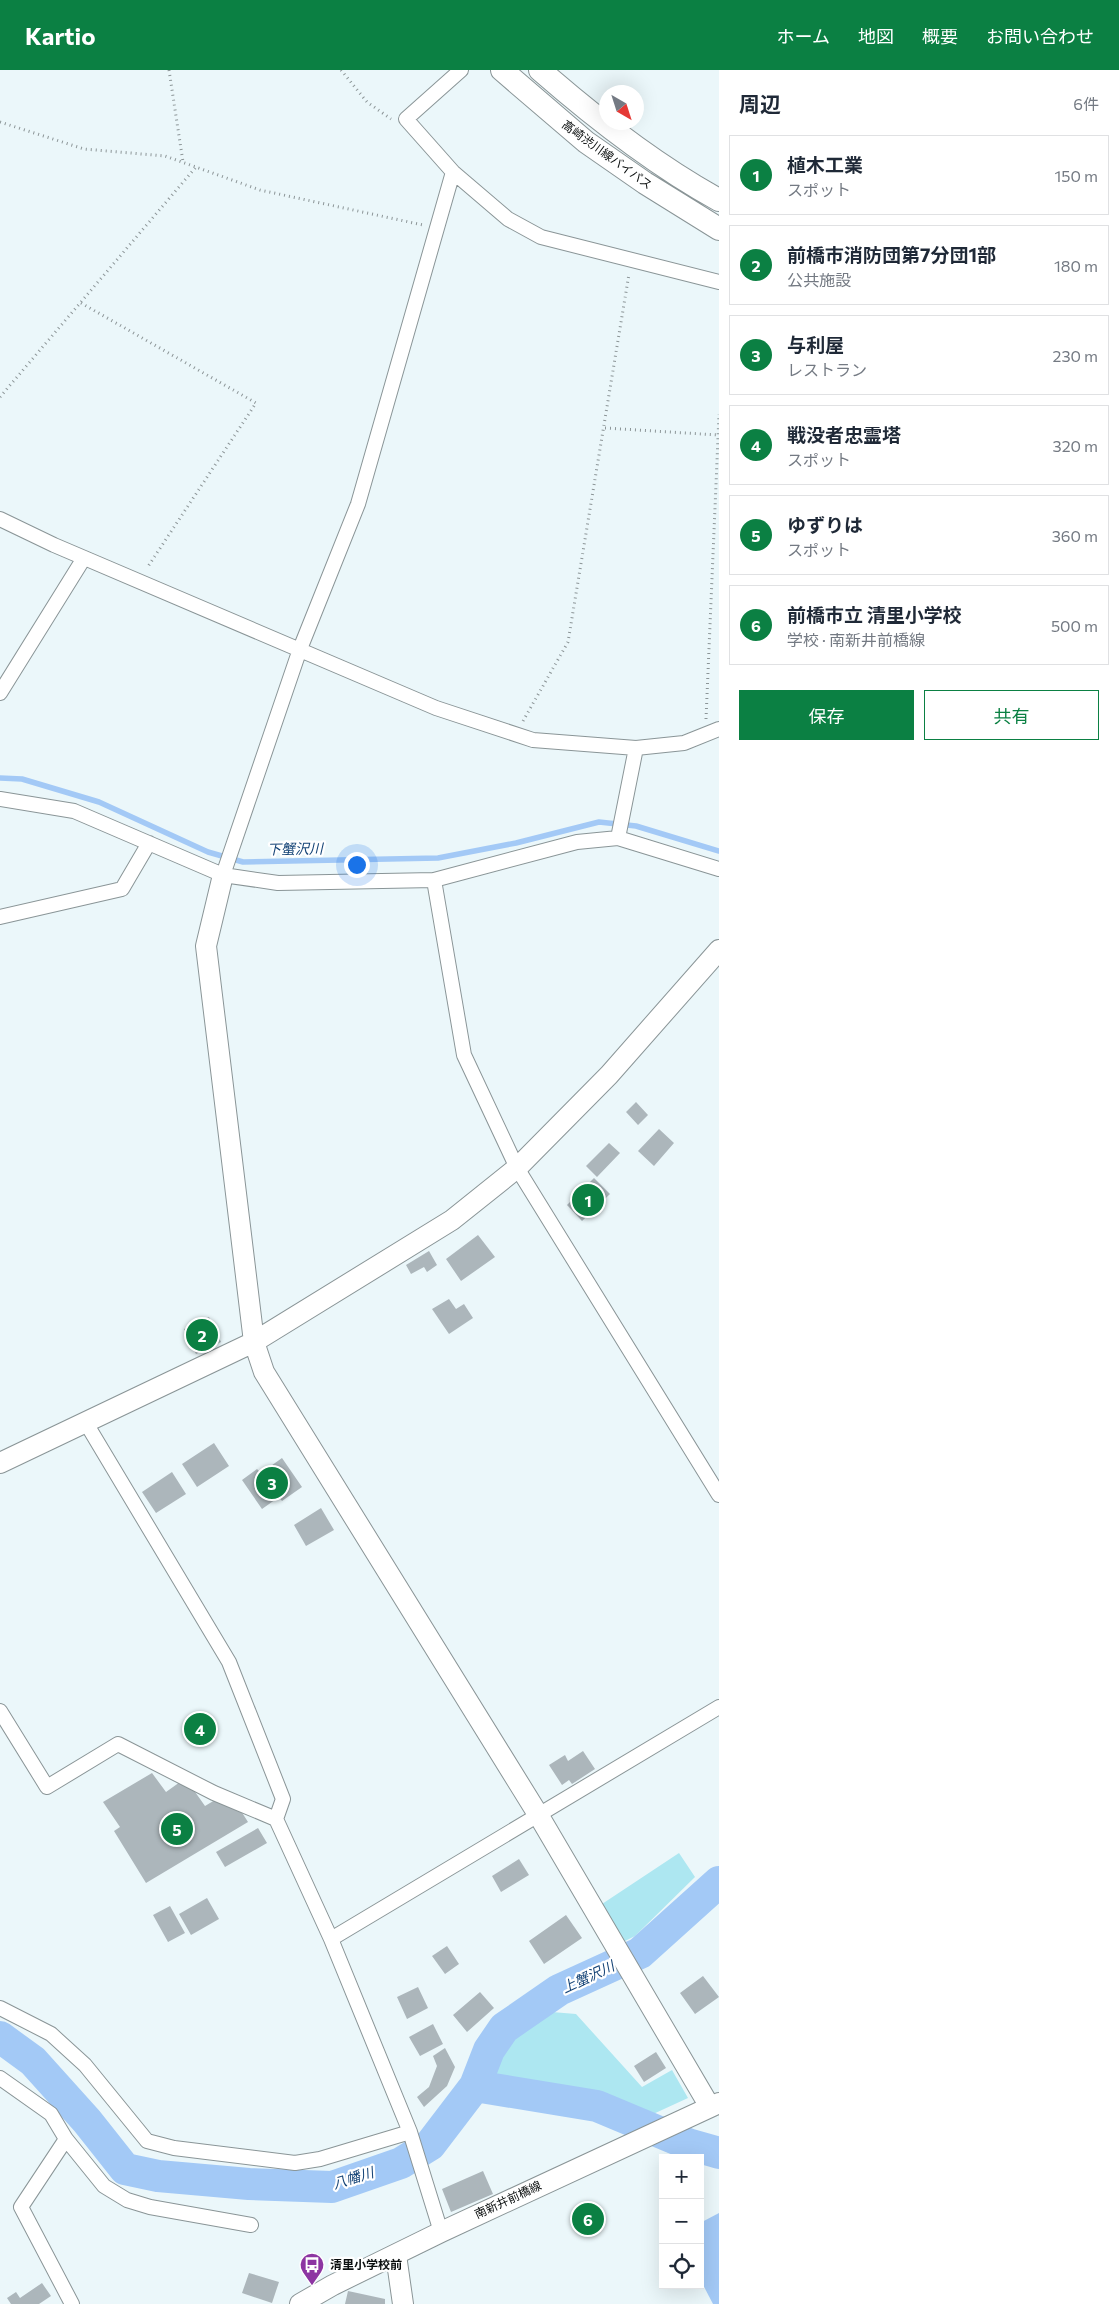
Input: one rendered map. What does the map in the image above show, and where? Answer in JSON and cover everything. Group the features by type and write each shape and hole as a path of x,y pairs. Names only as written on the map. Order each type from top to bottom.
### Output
{"main road":[{"name":"高崎渋川線バイパス","path":"502,70 586,142 645,184 719,229"},
{"name":"高崎渋川線バイパス","path":"540,70 603,122 646,154 719,200"}],"street":[{"path":"462,70 406,119 453,172 508,219 541,238 719,282"},
{"path":"453,172 358,504 300,649 223,875 206,946 254,1342 264,1372 539,1816 631,1974 715,2105"},
{"path":"0,519 84,558 436,708 533,740 636,748 684,743 719,729"},
{"path":"0,693 84,558"},
{"path":"618,838 636,748"},
{"path":"0,799 74,811 223,875 278,884 434,880 577,842 618,838 719,869"},
{"path":"0,916 122,889 149,843"},
{"path":"434,880 464,1054 516,1168 719,1495"},
{"path":"0,1463 254,1342 452,1220 516,1168 609,1075 719,950"},
{"path":"86,1423 229,1662 282,1799 276,1819 331,1939 411,2136 440,2232"},
{"path":"331,1939 719,1707"},
{"path":"0,1711 47,1787 118,1744 214,1793 276,1819"},
{"path":"0,2008 51,2034 85,2065 147,2141 174,2148 295,2163 320,2159 411,2136"},
{"path":"0,2078 50,2114 66,2139 104,2186 127,2200 150,2207 251,2225"},
{"name":"南新井前橋線","path":"300,2304 333,2285 440,2232 715,2105"},
{"path":"66,2139 21,2208 72,2304"},
{"path":"396,2255 403,2304"}],"path":[{"path":"169,70 183,162"},
{"path":"341,70 367,102 389,119 406,119"},
{"path":"0,122 84,149 166,156 260,190 437,229"},
{"path":"0,397 196,167"},
{"path":"516,734 568,642 631,259"},
{"path":"80,303 256,404 138,581"},
{"path":"706,734 719,414"},
{"path":"604,428 718,435"}],"shaded area":[{"path":"679,1853 695,1877 635,1936 623,1942 602,1904"},
{"path":"540,2011 576,2014 642,2087 672,2070 688,2098 651,2115 605,2099 488,2080 506,2041"},
{"path":"719,2213 719,2304 713,2304 704,2287 704,2221"}],"building":[{"path":"636,1102 648,1115 638,1125 626,1112"},
{"path":"659,1129 674,1143 654,1166 638,1151"},
{"path":"609,1143 620,1153 597,1177 586,1166"},
{"path":"594,1178 610,1194 582,1221 567,1205"},
{"path":"478,1235 495,1257 461,1281 446,1259"},
{"path":"429,1251 437,1265 427,1272 424,1267 411,1274 406,1265"},
{"path":"449,1299 456,1309 464,1304 473,1318 449,1334 432,1309"},
{"path":"209,1317 221,1342 196,1354 184,1329"},
{"path":"214,1443 229,1466 197,1487 182,1464"},
{"path":"282,1458 302,1487 282,1501 279,1497 262,1509 242,1480 257,1469 261,1473"},
{"path":"172,1472 186,1494 156,1513 142,1492"},
{"path":"321,1508 334,1530 306,1546 294,1525"},
{"path":"583,1751 595,1769 572,1784 569,1780 562,1785 549,1765 565,1755 568,1761"},
{"path":"152,1773 166,1792 180,1782 193,1789 205,1806 215,1800 241,1811 248,1822 146,1883 114,1831 120,1827 103,1802"},
{"path":"258,1828 267,1843 225,1867 216,1852"},
{"path":"519,1859 529,1875 501,1892 492,1876"},
{"path":"207,1898 219,1919 191,1935 179,1914"},
{"path":"170,1906 185,1933 168,1942 153,1915"},
{"path":"566,1915 582,1938 544,1964 529,1941"},
{"path":"447,1946 459,1964 445,1974 432,1956"},
{"path":"703,1976 719,1997 695,2014 680,1993"},
{"path":"418,1987 428,2008 407,2019 397,1997"},
{"path":"480,1992 494,2008 467,2032 453,2015"},
{"path":"433,2024 443,2044 420,2056 409,2037"},
{"path":"445,2048 455,2067 447,2086 424,2107 417,2097 429,2087 437,2066 433,2056"},
{"path":"656,2052 666,2068 644,2082 634,2066"},
{"path":"483,2171 493,2194 451,2212 442,2189"},
{"path":"249,2273 279,2282 272,2303 242,2293"},
{"path":"42,2283 51,2296 39,2304 11,2304 7,2298 16,2292 20,2298"},
{"path":"348,2291 385,2299 385,2304 345,2304"}],"waterway":[{"name":"下蟹沢川","path":"0,778 22,779 99,802 208,852 243,862 438,858 516,843 599,822 636,826 719,851"},
{"name":"八幡川","path":"0,2037 33,2061 87,2121 125,2169 158,2176 249,2184 332,2187 401,2163 430,2145 475,2086 489,2050 504,2028 559,1990 640,1953 719,1882"},
{"name":"八幡川","path":"475,2086 597,2106 688,2144 719,2153"}],"place":[{"name":"植木工業","path":"588,1200"},
{"name":"前橋市消防団第7分団1部","path":"202,1335"},
{"name":"与利屋","path":"272,1483"},
{"name":"戦没者忠霊塔","path":"200,1729"},
{"name":"ゆずりは","path":"177,1829"},
{"name":"前橋市立 清里小学校","path":"588,2219"},
{"name":"清里小学校前","path":"312,2286"}],"water label":[{"name":"上蟹沢川","path":"588,1977"}]}
